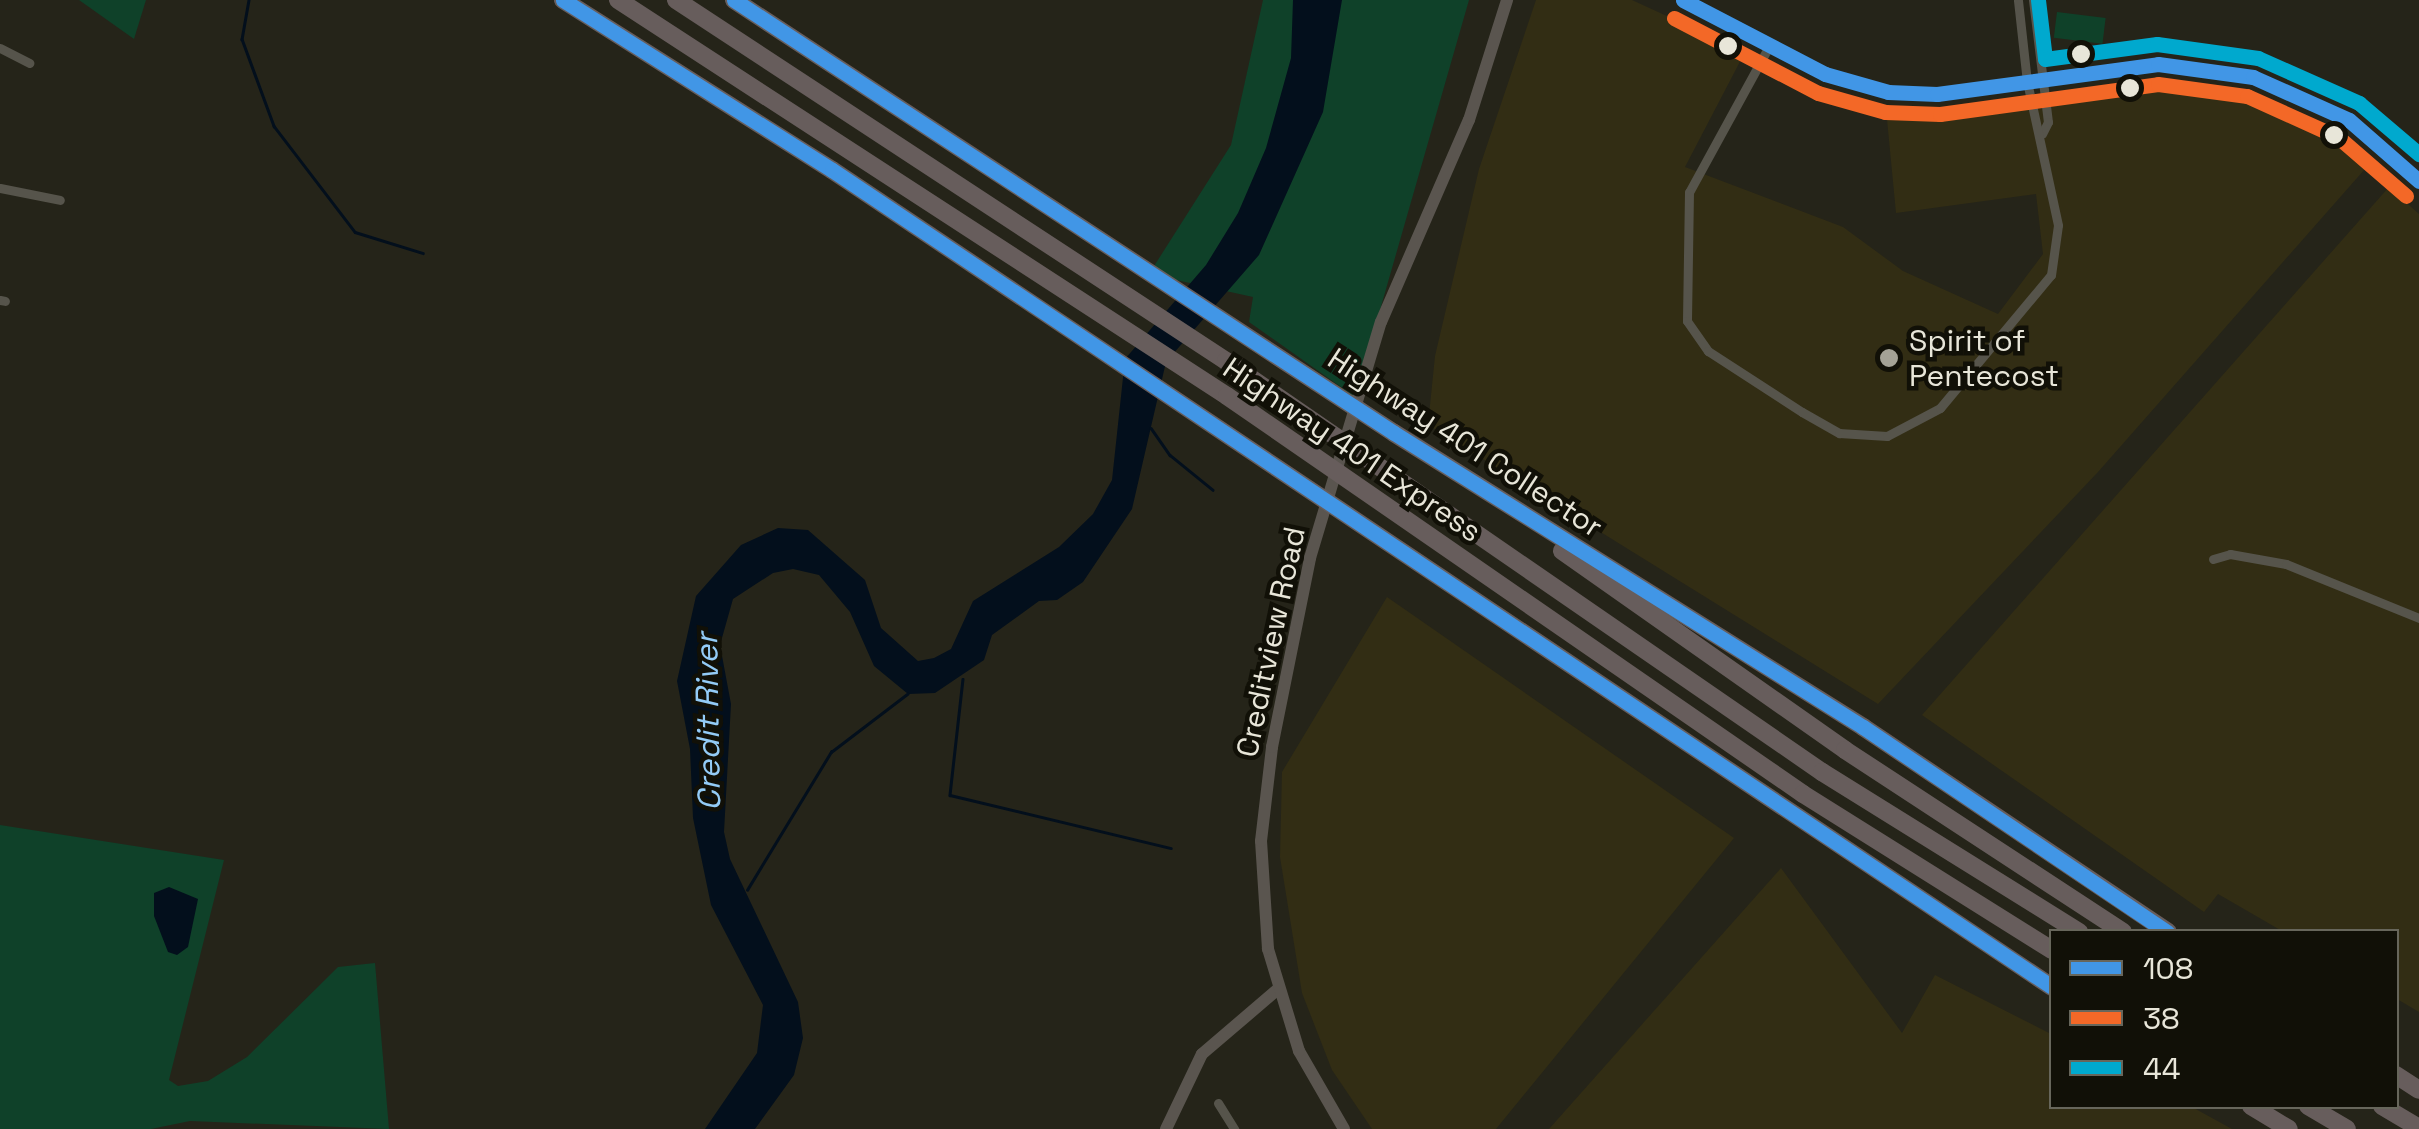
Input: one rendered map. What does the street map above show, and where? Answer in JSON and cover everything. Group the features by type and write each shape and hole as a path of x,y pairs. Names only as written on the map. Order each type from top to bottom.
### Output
{"highway":[{"path":"562,0 1198,414 1782,812 2049,985"},
{"name":"Highway 401 Express","path":"618,0 1210,385 1803,794 2049,948"},
{"name":"Highway 401 Express","path":"676,0 887,132 1226,360 1822,772 2074,929"},
{"name":"Highway 401 Collector","path":"734,0 1394,433 1864,727 2163,929"},
{"path":"1394,433 1845,750 2118,929"},
{"path":"2256,1109 2289,1129"},
{"path":"2313,1109 2346,1129"},
{"path":"2388,1109 2419,1126"},
{"path":"2395,1109 2419,1126"}],"main road":[{"name":"Creditview Road","path":"1344,1129 1300,1050 1278,989 1265,932 1260,840 1294,625 1316,536 1396,280 1469,120 1507,0"},
{"path":"1684,0 1768,48 1850,84 1888,92 1937,94 2158,64 2253,77 2349,120 2419,180"},
{"path":"1166,1129 1202,1054 1278,989"}],"street":[{"path":"1768,48 1689,192 1684,310 1708,352 1839,432 1888,436 1920,421 2030,307 2051,276 2058,244 2042,134 2027,82 2018,0"},
{"path":"2033,0 2048,122 2042,134"},
{"path":"0,48 29,63"},
{"path":"0,188 60,200"},
{"path":"2213,559 2230,554 2286,564 2419,618"},
{"path":"1218,1103 1234,1129"}],"shaded area":[{"path":"1536,0 1632,0 1745,52 1685,167 1843,227 1903,271 1998,314 2043,254 2036,194 1896,213 1886,109 1930,111 2153,82 2256,97 2309,119 2372,161 2098,472 1878,704 1428,425 1435,356 1479,169"},
{"path":"2389,187 2419,214 2419,1012 2399,1000 2399,929 2279,929 2218,894 2204,912 1922,715"},
{"path":"1387,597 1734,838 1496,1129 1372,1129 1332,1070 1302,993 1280,857 1282,772"},
{"path":"1781,868 1902,1033 1935,975 2049,1033 2049,1109 2196,1109 2232,1129 1549,1129"}],"green space":[{"path":"79,0 146,0 134,39"},
{"path":"1263,0 1469,0 1355,397 1249,322 1253,297 1149,274 1231,145"},
{"path":"2057,12 2106,18 2102,44 2054,38"},
{"path":"0,825 224,860 169,1080 178,1086 208,1081 247,1057 338,967 375,963 389,1129 190,1121 151,1129 0,1129"}],"water":[{"name":"Credit River","path":"1293,0 1342,0 1323,112 1259,255 1166,362 1132,509 1083,582 1057,600 1039,601 992,635 984,660 935,693 908,694 874,666 850,612 819,575 793,569 773,573 733,599 720,645 731,704 724,832 730,859 798,1002 803,1038 794,1075 755,1129 705,1129 757,1053 763,1005 711,905 693,818 690,749 677,681 696,596 741,545 778,528 808,530 865,580 881,628 918,661 934,658 951,649 973,601 1059,547 1093,514 1112,480 1125,359 1206,265 1238,213 1266,148 1291,58"},
{"path":"169,887 198,899 188,947 177,955 168,952 154,916 154,893"}],"waterway":[{"path":"249,0 242,39 274,126 355,232 423,253"},
{"path":"1151,428 1170,455 1213,490"},
{"path":"963,679 950,795 1171,848"},
{"name":"Credit River","path":"747,890 831,752 907,694"}],"transit line":[{"name":"108","path":"563,0 832,170 2049,985"},
{"name":"108","path":"734,0 1394,433 1863,727 2163,929"},
{"name":"108","path":"1683,0 1825,74 1888,92 1937,94 2158,64 2253,77 2349,120 2419,181"},
{"name":"44","path":"2038,0 2045,59 2157,44 2258,58 2359,103 2419,154"},
{"name":"38","path":"1674,18 1818,93 1885,112 1940,114 2158,84 2247,96 2338,137 2406,196"}],"place":[{"name":"Spirit of Pentecost","path":"1889,358"}]}
